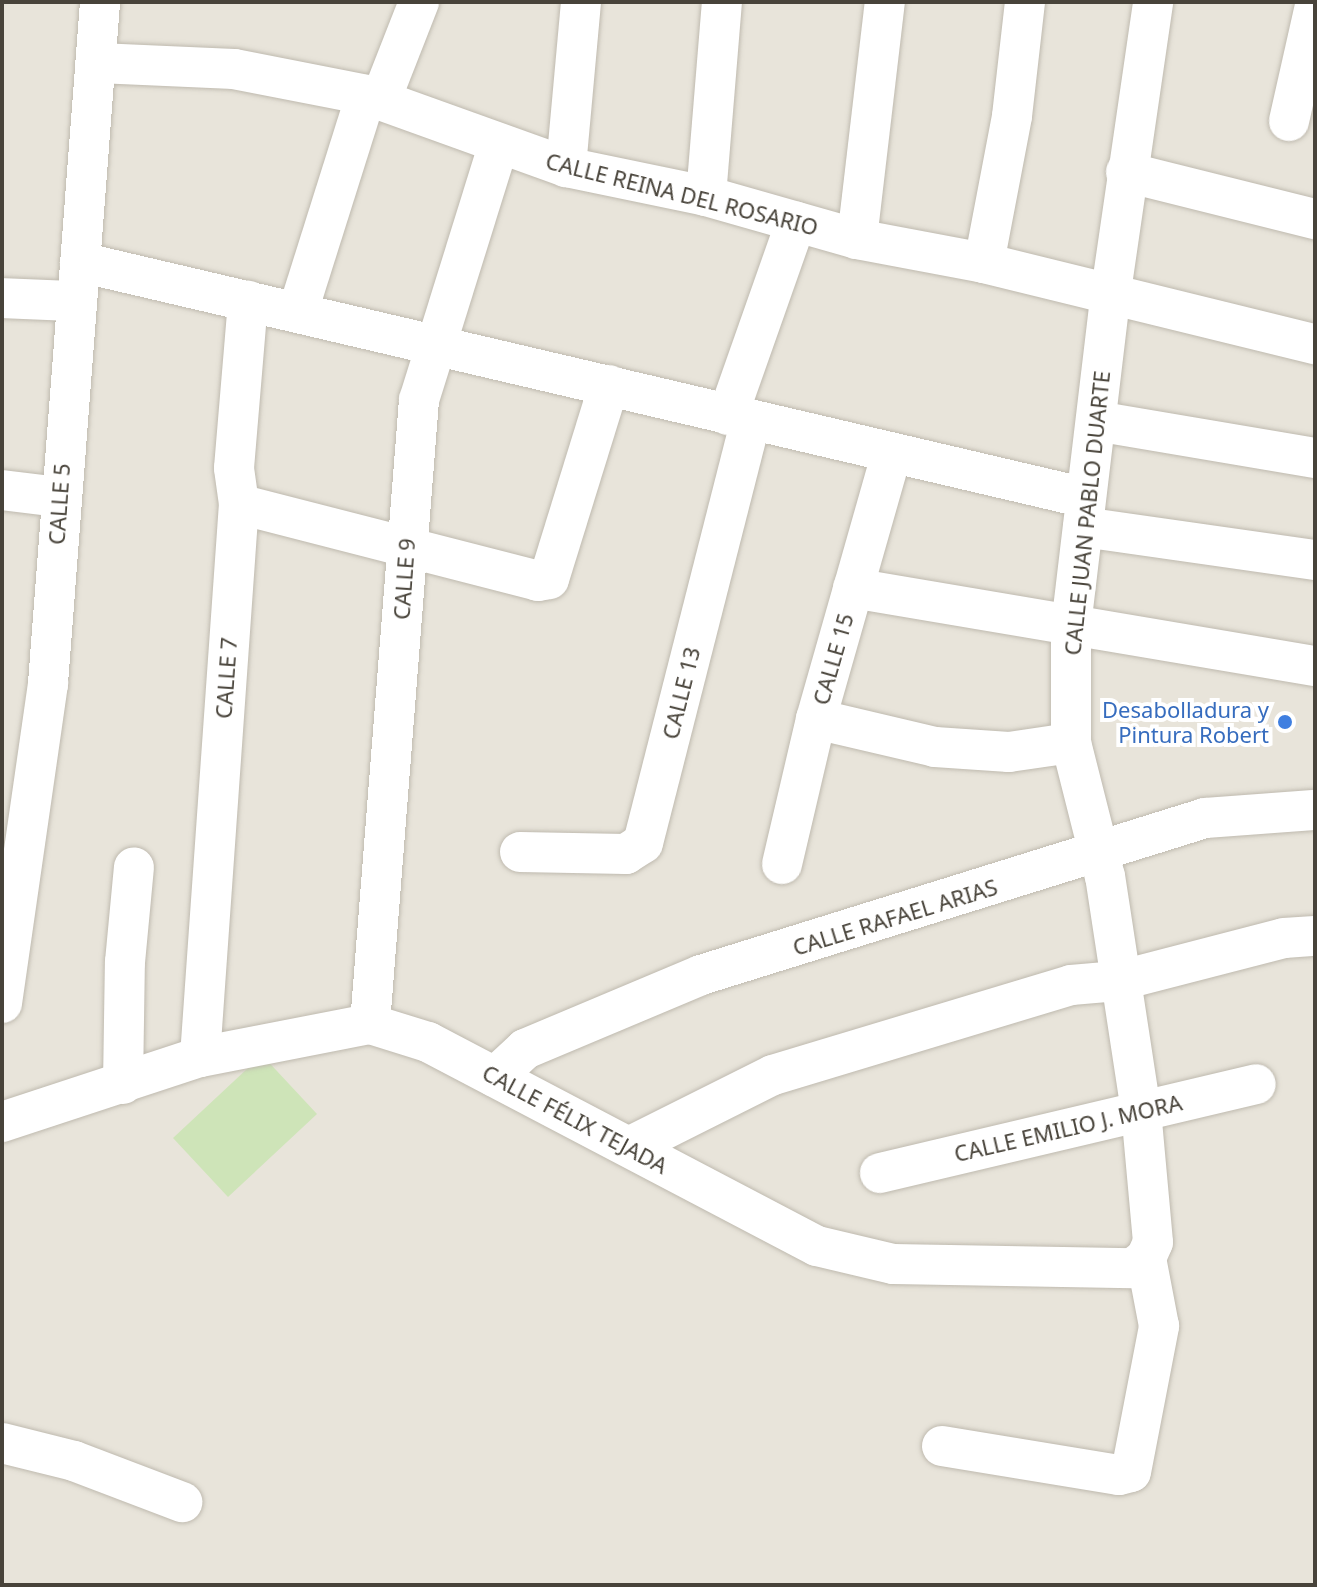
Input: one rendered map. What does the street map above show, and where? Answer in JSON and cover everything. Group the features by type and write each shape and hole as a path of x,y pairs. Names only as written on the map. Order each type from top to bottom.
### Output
{"street":[{"name":"CALLE 5","path":"2,1003 48,683 59,497 98,63 100,2"},
{"path":"298,311 373,97 419,2"},
{"path":"566,167 581,2"},
{"path":"706,196 722,2"},
{"path":"857,239 885,2"},
{"path":"984,263 1012,116 1025,2"},
{"name":"CALLE JUAN PABLO DUARTE","path":"942,1446 1119,1475 1131,1472 1159,1326 1146,1258 1153,1242 1141,1111 1098,855 1071,743 1071,626 1126,172 1153,2"},
{"path":"1289,121 1315,6"},
{"name":"CALLE REINA DEL ROSARIO","path":"98,63 234,69 373,97 498,146 566,167 706,196 857,239 984,263 1110,298 1315,344"},
{"name":"CALLE 9","path":"370,1024 419,400 433,343 498,146"},
{"path":"1126,172 1315,219"},
{"name":"CALLE 13","path":"520,852 626,854 643,843 740,417 796,222"},
{"path":"80,262 740,417 891,455 1085,513 1315,560"},
{"path":"2,298 75,301"},
{"name":"CALLE 7","path":"200,1057 239,504 234,468 248,301"},
{"path":"239,504 406,544 538,581 549,579 609,385"},
{"path":"1096,421 1315,458"},
{"name":"CALLE 15","path":"782,864 816,719 891,455"},
{"path":"2,490 59,497"},
{"path":"853,588 1315,666"},
{"path":"816,719 935,747 1009,752 1071,743"},
{"name":"CALLE RAFAEL ARIAS","path":"495,1077 525,1049 701,975 1098,855 1205,818 1315,810"},
{"path":"123,1084 125,962 134,867"},
{"path":"629,1147 773,1075 1071,985 1118,981 1284,938 1315,936"},
{"name":"CALLE FÉLIX TEJADA","path":"2,1122 200,1057 370,1024 428,1042 817,1246 893,1264 1133,1268 1146,1258"},
{"name":"CALLE EMILIO J. MORA","path":"880,1173 1256,1084"},
{"path":"2,1443 74,1461 182,1502"}],"shaded area":[{"path":"2,2 1315,2 1315,1585 2,1585"}],"green space":[{"path":"262,1055 317,1114 228,1197 173,1138"}],"place":[{"name":"Desabolladura y Pintura Robert","path":"1285,722"}]}
